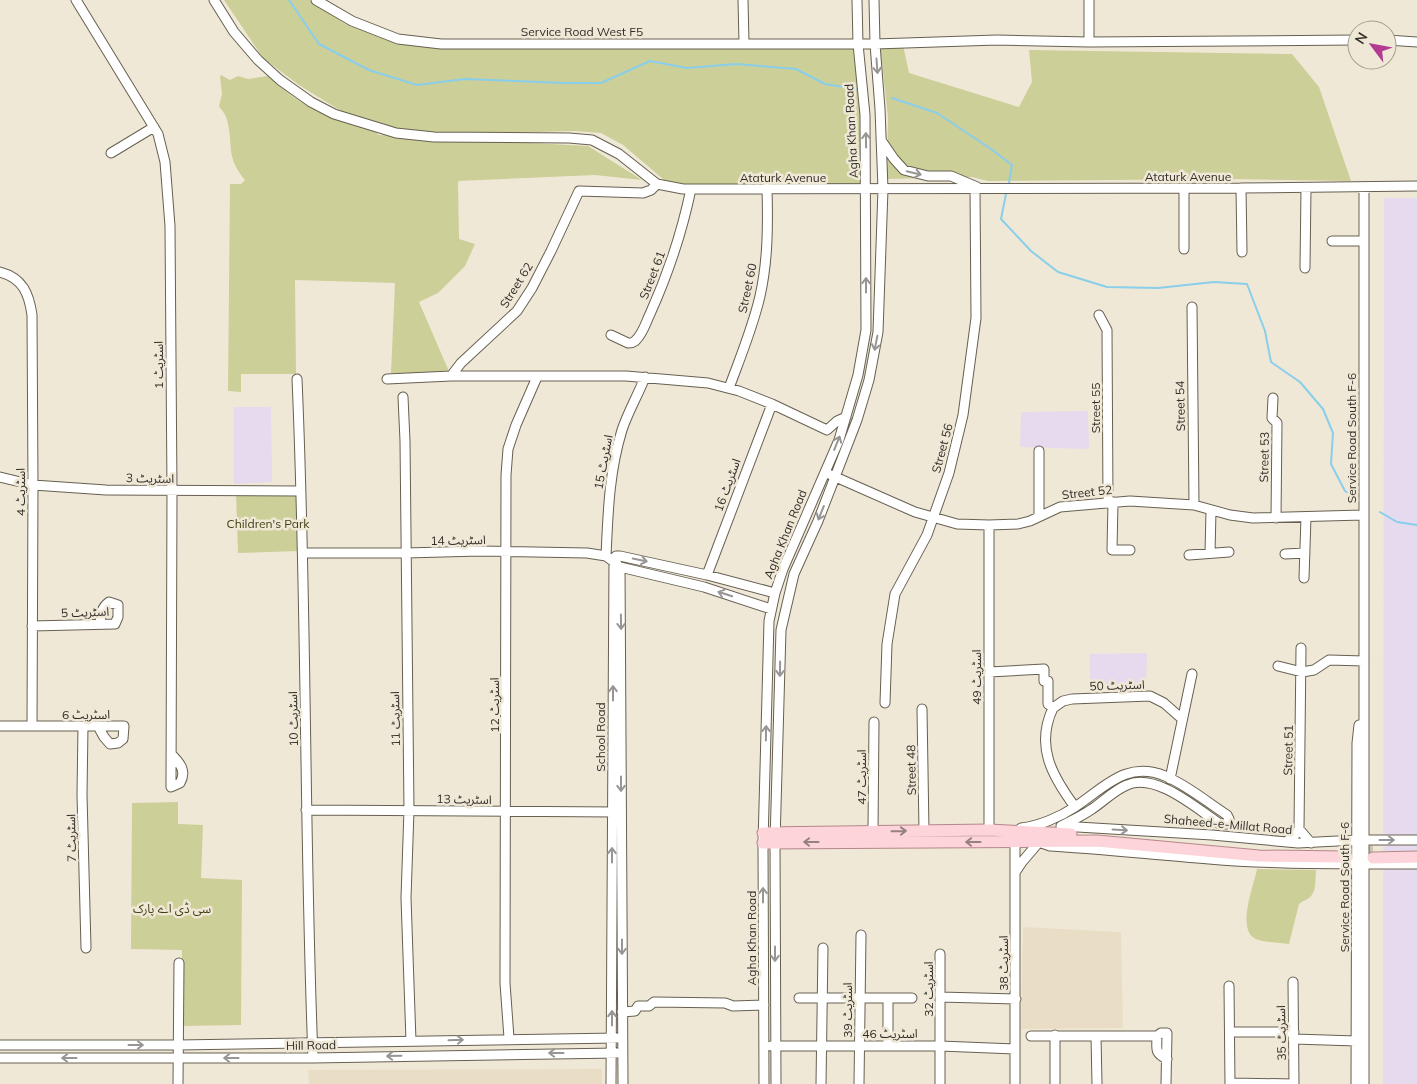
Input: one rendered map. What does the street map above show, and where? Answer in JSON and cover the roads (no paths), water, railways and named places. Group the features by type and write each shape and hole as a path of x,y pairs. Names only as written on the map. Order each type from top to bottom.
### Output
{"main road":[{"name":"Shaheed-e-Millat Road","path":"877,835 924,830 997,830 1038,837 1360,857 1417,857"},
{"path":"997,830 998,842"},
{"name":"Shaheed-e-Millat Road","path":"763,838 877,835 1015,843 1038,837"},
{"name":"Shaheed-e-Millat Road","path":"1360,857 1417,851"}],"street":[{"name":"اسٹریٹ 1","path":"76,0 158,134 165,162 168,190 172,491 171,754"},
{"name":"Ataturk Avenue","path":"214,0 234,32 258,60 280,80 311,102 334,114 396,133 434,137 569,138 592,140 619,154 657,184 691,189 1306,188 1417,186"},
{"path":"743,0 744,44"},
{"name":"Agha Khan Road","path":"764,1084 763,838 768,630 771,609 782,569 839,440 858,375 866,330 865,115 858,44 857,0"},
{"name":"Agha Khan Road","path":"776,1084 776,837 781,630 794,574 857,420 869,380 878,332 883,189 874,0"},
{"path":"1089,0 1089,42"},
{"name":"Service Road West F5","path":"318,1 352,21 398,39 441,44 875,44 997,40 1089,42 1347,40"},
{"path":"1397,41 1417,42"},
{"path":"111,153 154,127"},
{"path":"881,140 904,170 928,176 951,176 966,181 978,189"},
{"name":"Street 62","path":"451,376 461,363 518,311 544,266 579,191 643,193 651,190 657,184"},
{"name":"Service Road South F-6","path":"1364,187 1364,690 1357,743 1364,1084"},
{"name":"Street 60","path":"729,388 757,308 762,286 768,240 767,188"},
{"path":"1184,188 1184,249"},
{"path":"1241,188 1242,252"},
{"path":"1306,188 1306,268"},
{"name":"Street 61","path":"611,335 628,343 635,341 640,334 654,305 676,247 691,189"},
{"name":"Street 56","path":"885,703 887,644 893,600 927,535 949,473 958,440 974,348 978,189"},
{"path":"1332,240 1363,241"},
{"name":"اسٹریٹ 4","path":"1,274 19,281 29,299 32,315 32,726"},
{"name":"Street 54","path":"1192,307 1194,505"},
{"name":"Street 55","path":"1099,315 1107,330 1112,550 1130,550"},
{"path":"387,379 451,376 646,377 708,383 729,388 772,404 827,430 837,421 846,417"},
{"name":"اسٹریٹ 12","path":"509,1038 505,982 507,812 506,475 508,449 537,376"},
{"name":"اسٹریٹ 15","path":"613,558 608,501 612,471 622,429 646,377"},
{"name":"اسٹریٹ 10","path":"297,379 303,553 306,810 313,1058"},
{"name":"اسٹریٹ 11","path":"403,397 409,810 406,898 411,1041"},
{"name":"Street 53","path":"1273,398 1272,418 1277,423 1276,518"},
{"name":"اسٹریٹ 16","path":"707,575 772,404"},
{"path":"1039,450 1039,515"},
{"name":"Street 52","path":"824,473 916,512 958,524 1018,524 1030,521 1039,515 1060,507 1110,502 1148,501 1194,505 1211,511 1253,518 1363,515"},
{"name":"اسٹریٹ 3","path":"0,477 33,485 106,490 300,491"},
{"path":"1210,553 1211,511"},
{"path":"1304,578 1306,517"},
{"name":"اسٹریٹ 49","path":"989,525 989,672 997,830"},
{"name":"اسٹریٹ 14","path":"303,553 480,551 587,553 613,558"},
{"path":"1188,555 1230,552"},
{"path":"1286,554 1305,554"},
{"path":"613,558 620,567 704,587 771,609"},
{"path":"613,558 707,575 775,593"},
{"name":"School Road","path":"613,558 617,812"},
{"name":"School Road","path":"611,1084 617,906 620,567"},
{"name":"اسٹریٹ 5","path":"32,626 115,624 118,617 118,605 109,602 104,606 101,610 100,624"},
{"path":"768,630 781,630"},
{"name":"Street 51","path":"1299,829 1301,648"},
{"path":"1278,666 1302,672 1314,670 1329,660 1364,661"},
{"path":"989,672 1044,669 1044,681 1048,681 1050,706 1045,734 1048,764 1063,791 1075,807"},
{"path":"1170,779 1181,718 1192,674"},
{"name":"اسٹریٹ 50","path":"1050,706 1072,699 1150,696 1164,703 1181,718"},
{"name":"Street 48","path":"922,709 924,830"},
{"name":"اسٹریٹ 47","path":"874,722 877,835"},
{"name":"اسٹریٹ 6","path":"0,726 124,726 123,739 118,743 110,744 99,728"},
{"name":"اسٹریٹ 7","path":"83,726 82,795 86,948"},
{"path":"997,830 1030,827 1075,807 1108,783 1128,773 1146,772 1170,779 1227,815 1229,819 1227,824 1220,824 1166,789 1149,783 1138,782 1125,786 1091,810 1061,826"},
{"name":"اسٹریٹ 13","path":"306,810 617,812"},
{"name":"Shaheed-e-Millat Road","path":"1038,837 1061,826 1311,843 1360,840 1417,840"},
{"path":"1286,842 1299,829 1311,843"},
{"path":"1016,871 1038,837"},
{"name":"اسٹریٹ 38","path":"1015,843 1015,1084"},
{"name":"Service Road South F-6","path":"1356,1084 1360,857"},
{"name":"Shaheed-e-Millat Road","path":"1360,857 1417,864"},
{"name":"School Road","path":"617,906 622,1012 622,1084"},
{"name":"اسٹریٹ 39","path":"859,1084 861,935"},
{"path":"822,948 822,1084"},
{"name":"اسٹریٹ 32","path":"940,954 940,1084"},
{"path":"178,1084 179,962"},
{"name":"اسٹریٹ 35","path":"1293,982 1294,1084"},
{"path":"1229,986 1230,1084 1294,1084"},
{"path":"940,997 1016,999"},
{"path":"799,998 912,998"},
{"path":"888,998 888,1046"},
{"path":"622,1012 635,1011 638,1006 649,1006 654,1002 725,1003 733,1006 764,1006"},
{"path":"1230,1032 1356,1041"},
{"path":"1055,1035 1055,1084"},
{"path":"1031,1036 1157,1036 1159,1056 1167,1059 1166,1084"},
{"path":"1096,1036 1098,1084"},
{"name":"Hill Road","path":"0,1045 178,1045 509,1038 622,1038"},
{"name":"اسٹریٹ 46","path":"765,1046 940,1046 1016,1049"},
{"name":"Hill Road","path":"0,1058 313,1058 622,1052"}],"waterway":[{"path":"289,0 319,44 369,70 417,85 465,79 601,83 650,61 687,68 736,64 796,69 825,84 856,89"},
{"path":"892,98 937,113 991,149 1012,165 1009,183"},
{"path":"1006,194 1001,219 1031,251 1058,272 1107,287 1158,288 1214,282 1247,284 1265,331 1271,362 1300,382 1323,409 1333,433 1331,464 1345,491 1358,499"},
{"path":"1380,512 1397,522 1417,525"}],"tunnel":[{"path":"1347,852 1373,851"}],"park label":[{"name":"Children's Park","path":"268,523"},
{"name":"سی ڈی اے پارک","path":"172,908"}]}
